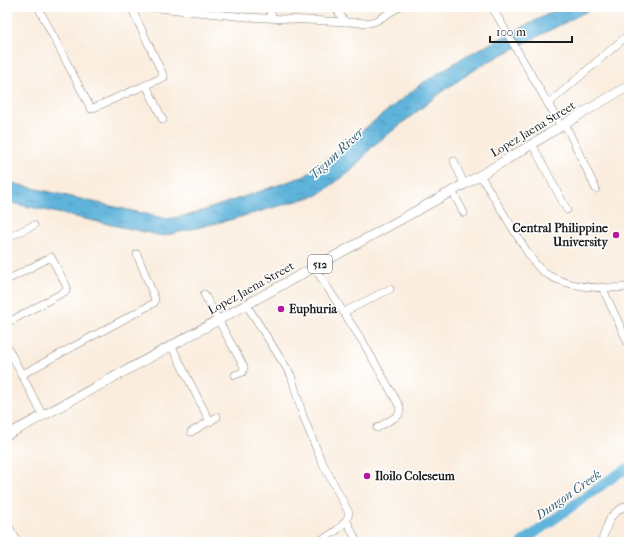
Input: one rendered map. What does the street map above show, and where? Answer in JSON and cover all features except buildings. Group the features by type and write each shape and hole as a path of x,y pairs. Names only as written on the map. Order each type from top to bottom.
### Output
{"main road":[{"name":"Lopez Jaena Street","path":"7,435 172,347 219,319 452,191 629,86"}],"street":[{"path":"38,7 91,109 164,77 131,7"},
{"path":"148,7 273,18 345,22 376,22 398,7"},
{"path":"268,7 273,18"},
{"path":"335,7 345,22"},
{"path":"492,7 548,104 563,125 596,190"},
{"path":"548,104 629,34"},
{"path":"146,84 163,120"},
{"path":"532,144 567,210"},
{"path":"454,161 464,184"},
{"path":"480,175 529,255 548,275 569,283 602,287 629,286"},
{"path":"452,191 464,213"},
{"path":"7,238 34,225"},
{"path":"21,374 154,303 155,299 137,254"},
{"path":"7,280 51,257 67,287 66,291 7,323"},
{"path":"314,267 344,312 400,407 399,415 377,428"},
{"path":"602,287 629,345"},
{"path":"344,312 390,289"},
{"path":"204,294 244,367 243,372 235,375"},
{"path":"246,304 291,375 303,416 321,460 349,513 347,521 330,539 317,542"},
{"path":"7,346 10,359 21,374 43,416"},
{"path":"172,347 210,422"},
{"path":"191,432 217,417"},
{"path":"603,540 609,518 615,512 629,504"},
{"path":"347,521 357,542"},
{"path":"7,524 18,542"}],"water":[{"name":"Tigum River","path":"562,7 595,7 482,65 447,88 373,146 351,171 318,195 233,219 163,236 7,202 7,182 167,219 190,215 305,176 421,84 464,57"}],"waterway":[{"name":"Dungon Creek","path":"522,542 619,473 629,468"}],"place":[{"name":"Central Philippine University","path":"616,235"},
{"name":"Euphuria","path":"281,309"},
{"name":"Iloilo Coleseum","path":"367,476"}]}
